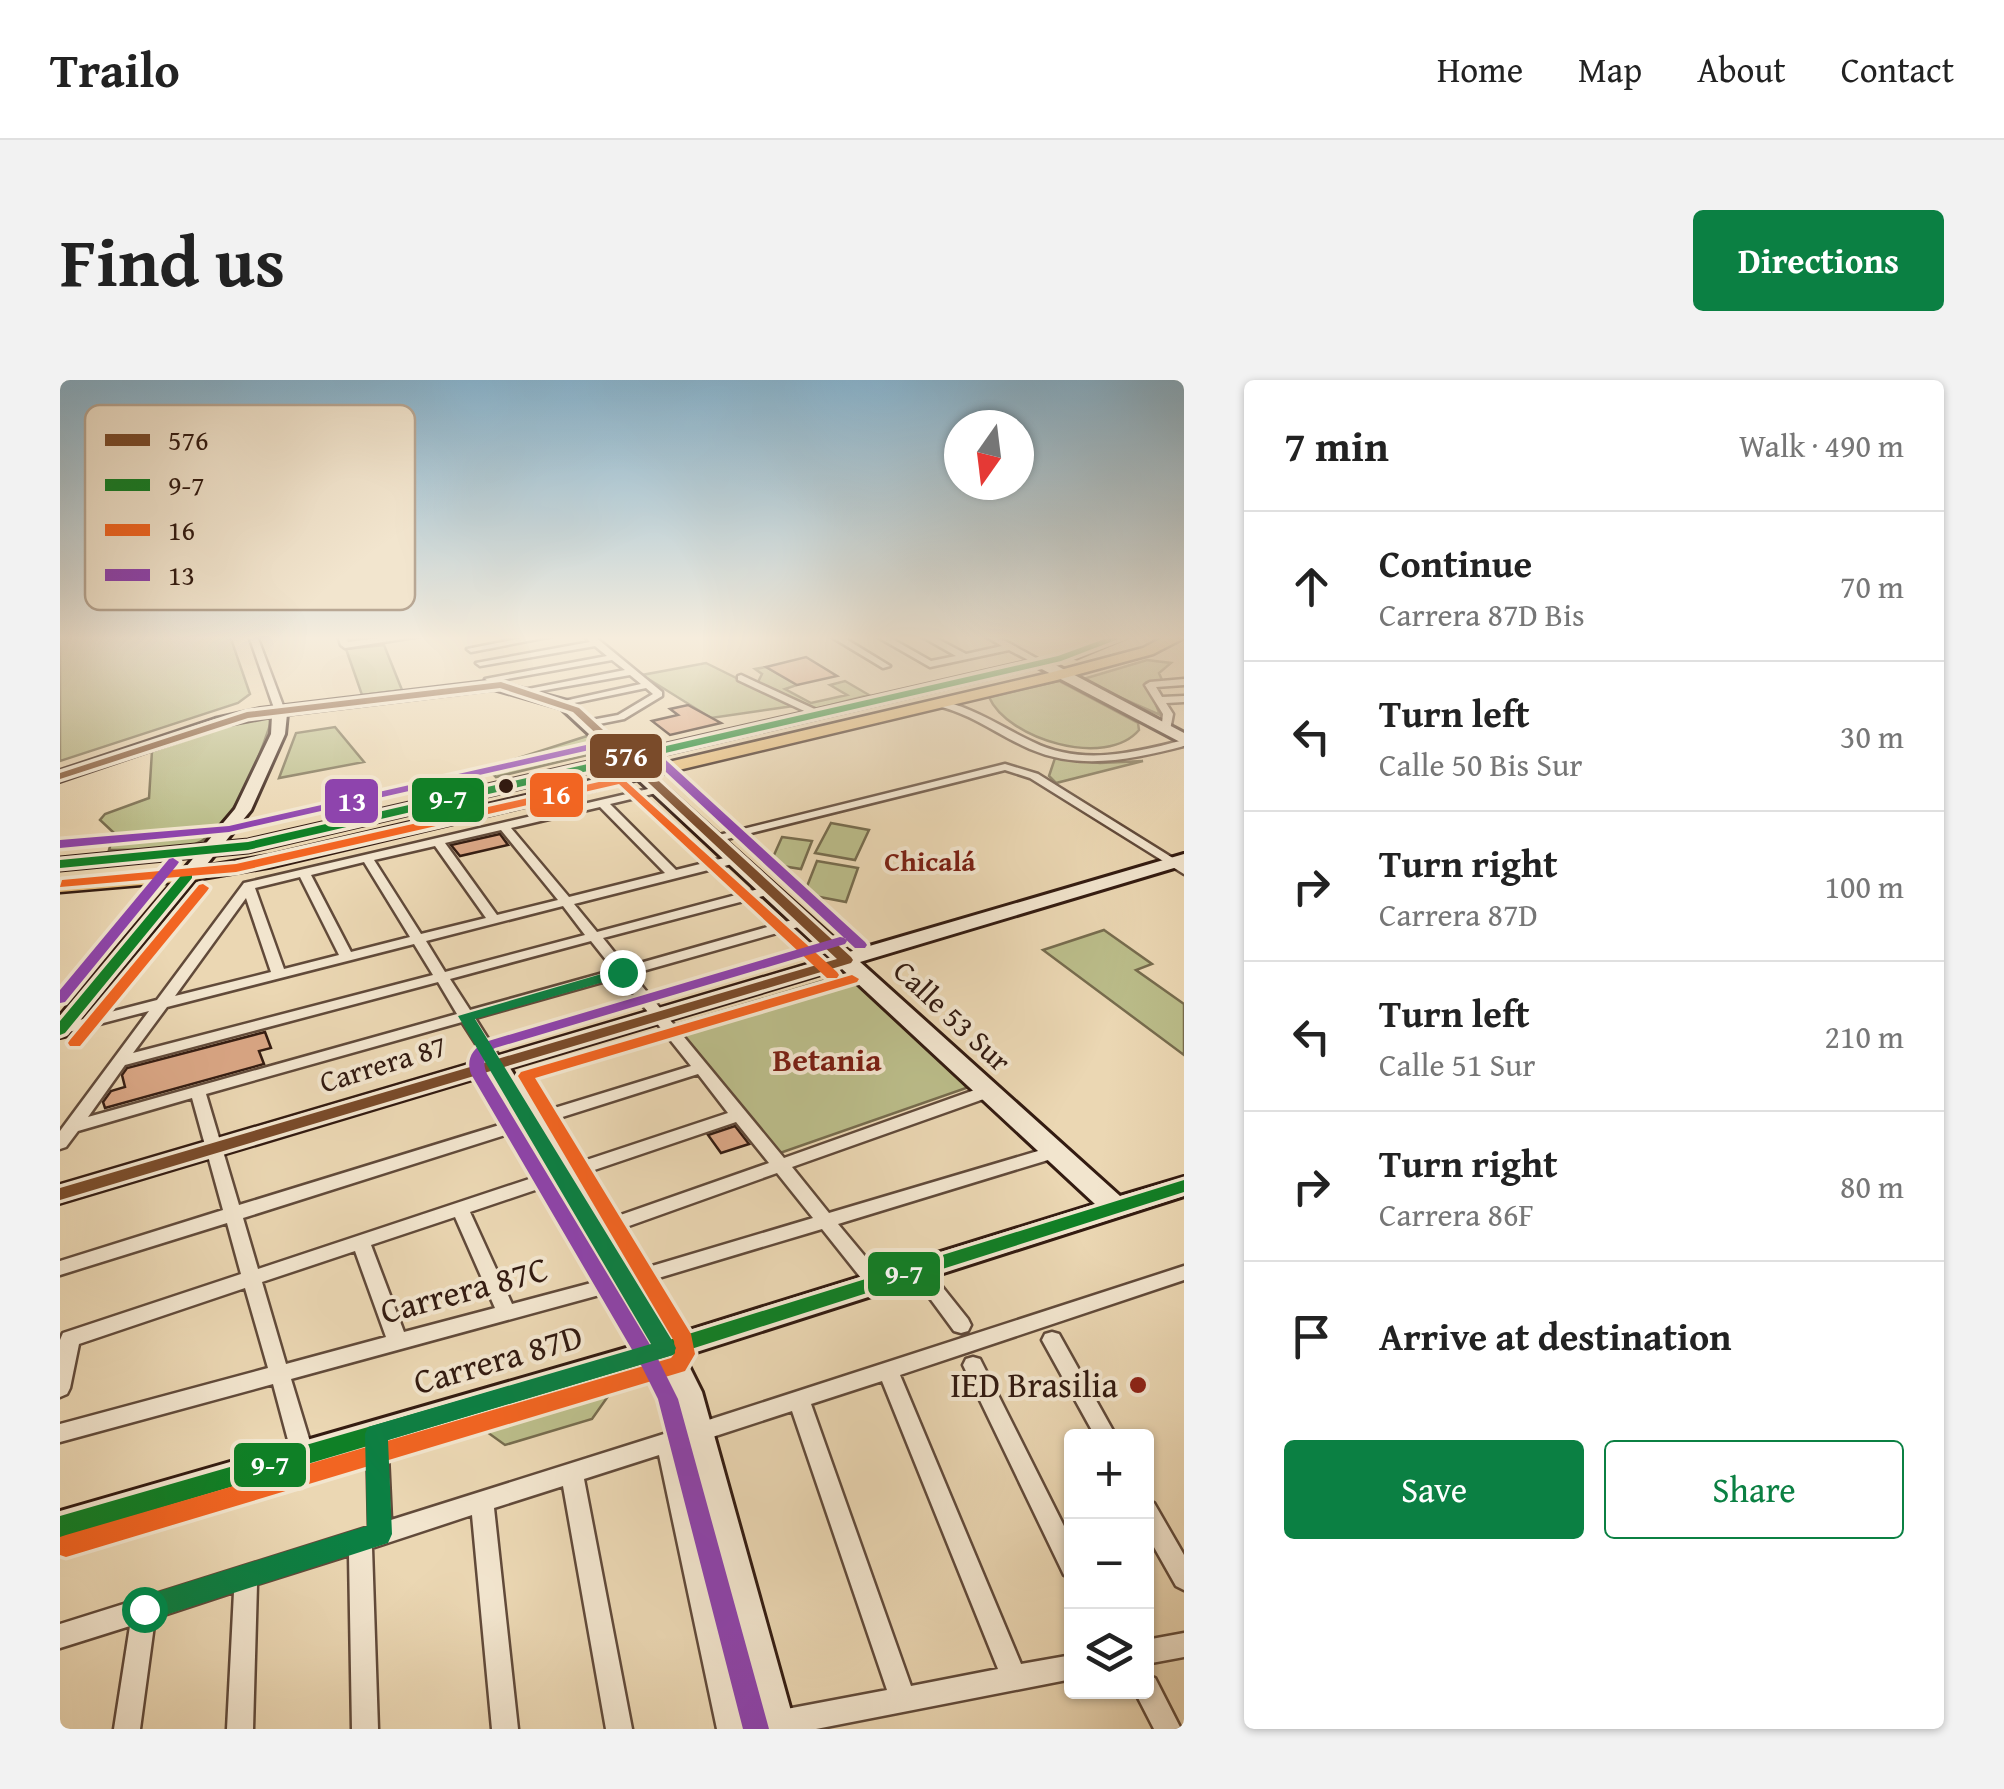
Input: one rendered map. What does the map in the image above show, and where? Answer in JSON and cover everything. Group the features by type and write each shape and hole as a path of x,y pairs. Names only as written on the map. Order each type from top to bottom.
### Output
{"main road":[{"path":"60,864 208,853 883,699"},
{"path":"60,886 188,876 653,782 962,699"}],"street":[{"path":"60,1029 208,853 255,790 278,734 280,712 275,699"},
{"path":"60,776 220,722 372,699"},
{"path":"546,699 565,705 590,699"},
{"path":"589,723 622,717 651,699"},
{"path":"786,699 818,714"},
{"path":"984,699 988,713 1042,747 1045,760 1034,776"},
{"path":"1108,699 1177,737"},
{"path":"1177,737 1161,700 1184,699"},
{"path":"941,704 965,710 1042,747 1106,760 1177,737"},
{"name":"Calle 53 Sur","path":"565,705 1116,1208"},
{"path":"715,839 998,768 1034,776 1180,864"},
{"path":"60,1143 248,886 603,803 653,782"},
{"path":"603,803 674,875"},
{"path":"504,826 876,1283"},
{"path":"438,842 494,920"},
{"path":"367,858 562,1174 666,1348 687,1392 777,1727 1064,1669"},
{"path":"60,1029 736,859"},
{"name":"Carrera 87","path":"60,1194 1180,864"},
{"path":"304,873 346,957"},
{"path":"248,886 279,974"},
{"path":"119,1062 770,890"},
{"path":"72,1127 804,921"},
{"path":"60,1268 700,1068"},
{"path":"596,1231 989,1091"},
{"path":"198,1092 303,1455"},
{"path":"60,1388 66,1351 252,1278 738,1114"},
{"name":"Carrera 87C","path":"60,1433 625,1281 1055,1152"},
{"name":"Carrera 87D","path":"60,1527 666,1348 1184,1186"},
{"path":"460,1208 506,1312"},
{"path":"360,1241 397,1341"},
{"path":"918,1270 961,1325"},
{"path":"700,1432 1184,1273"},
{"path":"1052,1340 1102,1429"},
{"path":"973,1366 1064,1551"},
{"path":"888,1371 1014,1678"},
{"path":"799,1400 903,1699"},
{"path":"365,1729 376,1434"},
{"path":"60,1636 667,1443 730,1729"},
{"path":"572,1473 619,1729"},
{"path":"482,1502 505,1729"},
{"path":"1151,1519 1184,1578"},
{"path":"240,1729 246,1576"},
{"path":"127,1729 144,1609"},
{"path":"1154,1651 1184,1645"},
{"path":"1153,1699 1168,1729"}],"green space":[{"path":"60,699 243,699 238,703 60,761"},
{"path":"680,699 779,699 793,706 711,718"},
{"path":"794,699 811,703 854,699 816,709"},
{"path":"990,699 1093,699 1138,723 1139,730 1124,742 1082,748 1036,736 999,712"},
{"path":"1123,699 1154,699 1160,715"},
{"path":"272,719 252,773 218,828 204,840 188,846 109,850 114,833 100,820 105,814 149,798 152,751 234,722"},
{"path":"335,727 364,762 279,778 296,733"},
{"path":"587,736 604,751 496,777 487,768"},
{"path":"1055,758 1100,763 1143,761 1056,783 1049,776"},
{"path":"831,823 869,830 855,860 815,853"},
{"path":"782,837 812,841 801,869 770,864"},
{"path":"817,861 858,868 846,902 804,894"},
{"path":"1104,930 1152,964 1136,970 1184,1004 1184,1055 1043,950"},
{"path":"849,973 969,1087 780,1153 675,1025"},
{"path":"623,1375 592,1419 505,1445 469,1419"}],"building":[{"path":"688,705 721,723 670,735 652,721 678,715 670,709"},
{"path":"500,834 508,845 460,856 451,845"},
{"path":"265,1032 271,1048 259,1051 264,1064 105,1108 103,1102 111,1091 125,1087 122,1075 127,1068"},
{"path":"735,1126 749,1144 721,1153 708,1135"}],"transit line":[{"name":"576","path":"60,776 247,715 383,699"},
{"name":"576","path":"543,699 576,710 846,960"},
{"name":"9-7","path":"60,864 248,846 884,699"},
{"name":"13","path":"60,844 229,829 630,738 641,743 860,945"},
{"name":"16","path":"62,884 236,868 621,780 832,975"},
{"name":"13","path":"60,999 173,862"},
{"name":"9-7","path":"60,1030 188,875"},
{"name":"16","path":"75,1043 203,888"},
{"name":"13","path":"756,1729 668,1399 479,1074 477,1061 490,1045 840,941"},
{"name":"576","path":"60,1194 846,960"},
{"name":"16","path":"66,1546 678,1365 685,1354 684,1340 526,1076 852,979"},
{"name":"9-7","path":"60,1527 666,1349 1184,1186"}],"place":[{"name":"IED Brasilia","path":"1138,1385"}],"district":[{"name":"Chicalá","path":"930,861"},
{"name":"Betania","path":"827,1060"}],"route":[{"path":"144,1609 380,1534 376,1434 666,1348 466,1016 622,972"}]}
